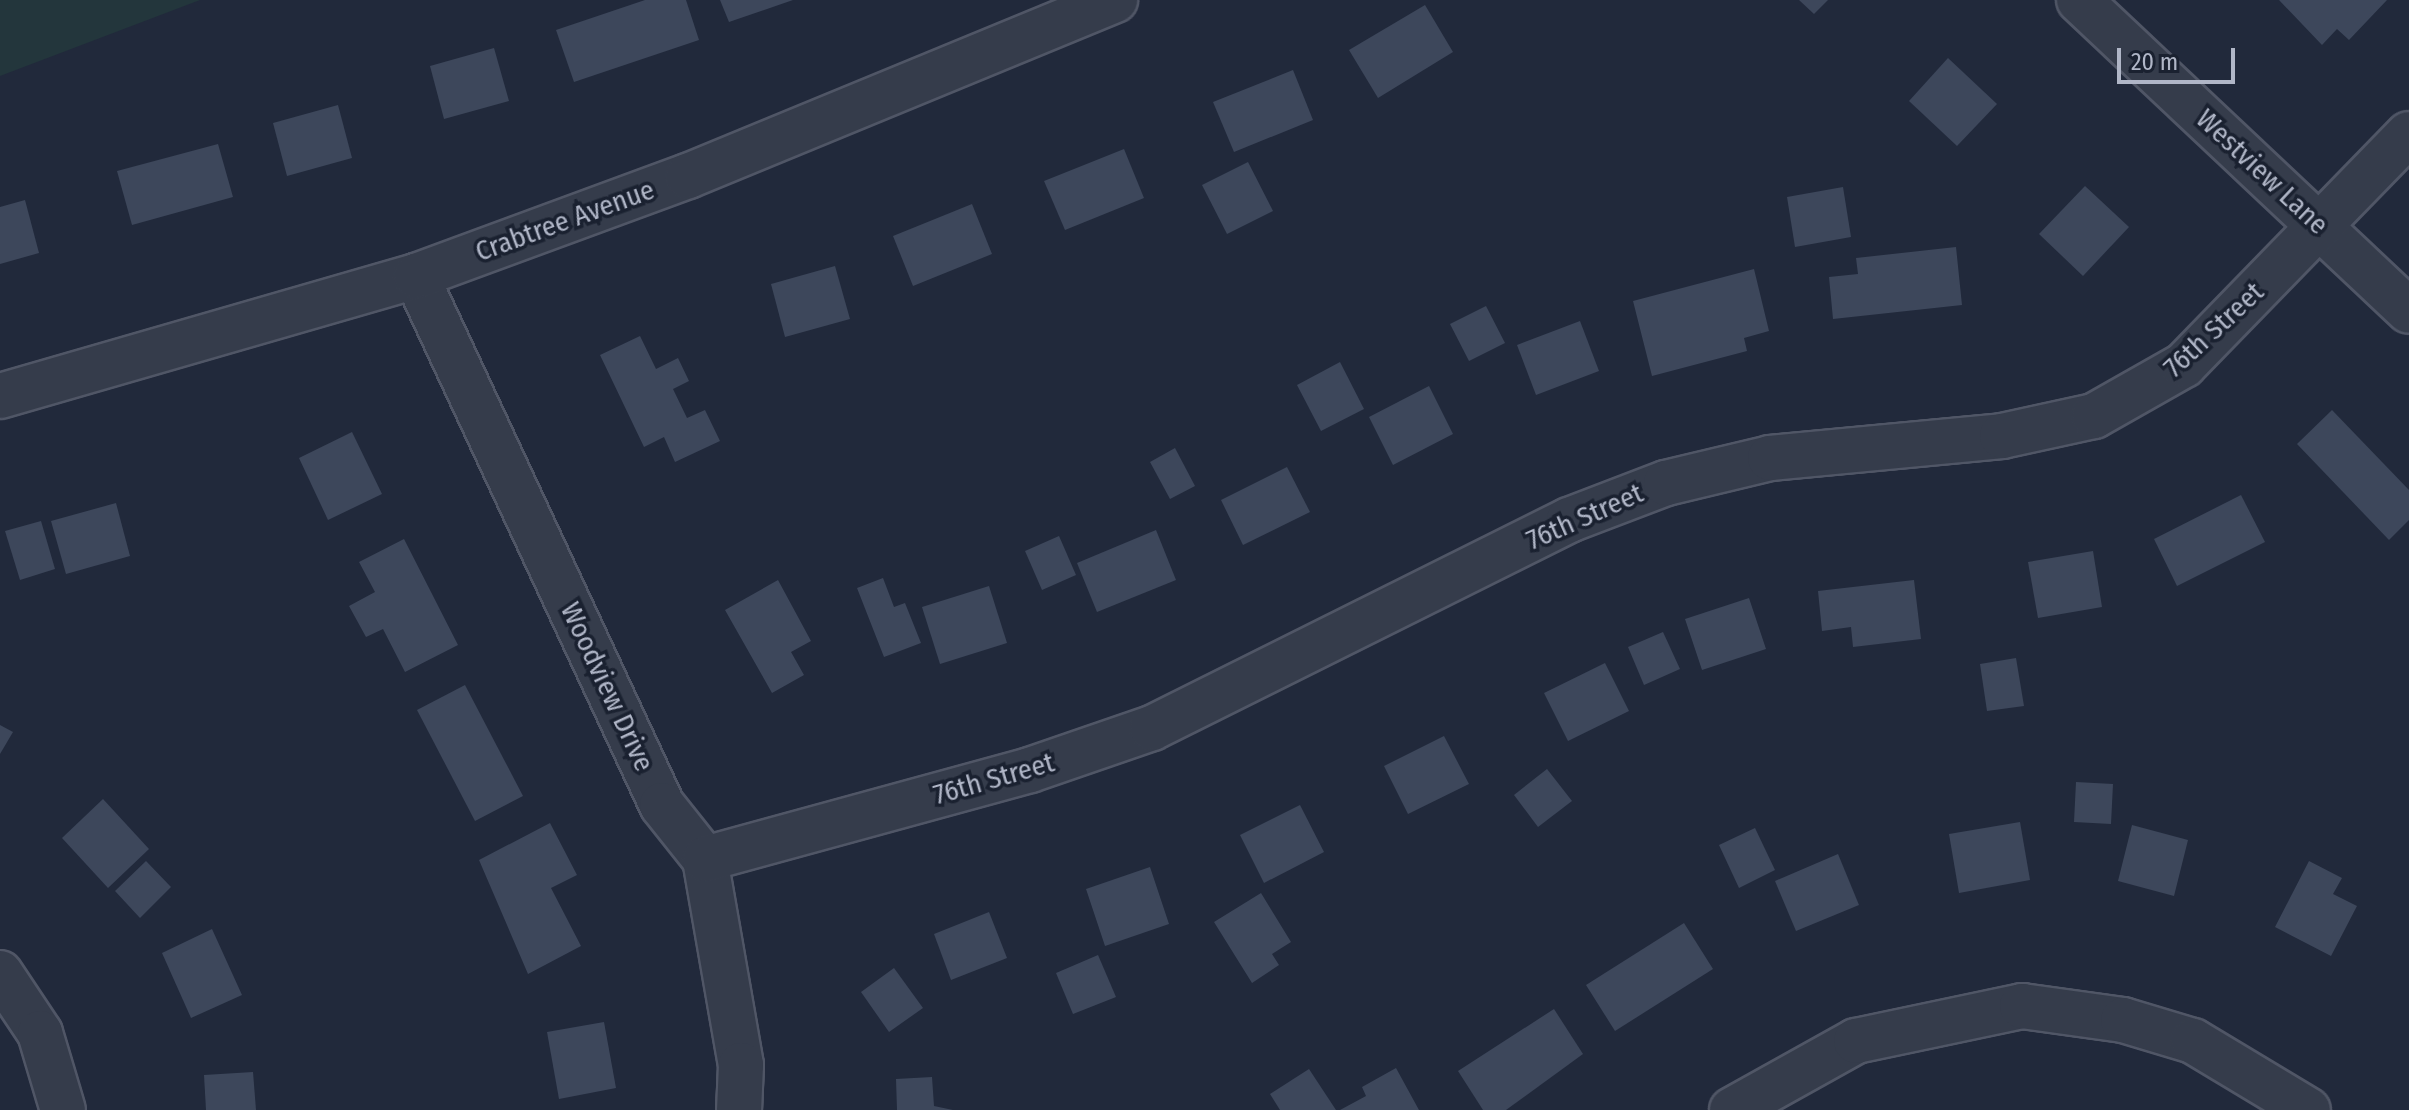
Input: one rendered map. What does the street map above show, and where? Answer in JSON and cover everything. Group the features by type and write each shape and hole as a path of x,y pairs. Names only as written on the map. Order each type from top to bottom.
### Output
{"street":[{"name":"Crabtree Avenue","path":"0,396 416,276 688,176 1115,0"},
{"name":"Westview Lane","path":"2079,0 2409,311"},
{"name":"76th Street","path":"705,859 1030,770 1152,728 1569,520 1666,483 1770,458 2002,436 2094,416 2184,365 2409,134"},
{"name":"Woodview Drive","path":"416,276 662,805 705,859 741,1065 739,1110"},
{"path":"0,973 40,1033 63,1110"},
{"path":"1732,1110 1856,1041 2022,1006 2123,1020 2193,1041 2308,1110"}],"shaded area":[{"path":"0,0 200,0 0,76"}],"building":[{"path":"645,0 686,0 699,40 574,82 556,30"},
{"path":"720,0 793,0 729,22"},
{"path":"1799,0 1828,0 1814,14"},
{"path":"2279,0 2387,0 2349,40 2337,29 2322,45"},
{"path":"1425,5 1453,52 1378,98 1349,50"},
{"path":"494,48 509,101 444,119 430,66"},
{"path":"1948,58 1997,104 1957,146 1909,101"},
{"path":"1293,70 1313,120 1234,152 1213,102"},
{"path":"338,105 352,158 287,176 273,123"},
{"path":"218,144 233,197 132,225 117,171"},
{"path":"1124,149 1144,198 1065,230 1044,181"},
{"path":"1248,162 1273,211 1227,234 1202,185"},
{"path":"2085,186 2129,227 2083,276 2039,234"},
{"path":"1843,187 1851,237 1795,247 1787,197"},
{"path":"25,200 39,253 0,264 0,207"},
{"path":"972,204 992,254 913,286 893,236"},
{"path":"1956,247 1962,305 1833,319 1829,277 1858,274 1856,258"},
{"path":"835,266 850,319 785,337 771,284"},
{"path":"1754,269 1769,331 1744,338 1747,351 1652,376 1633,301"},
{"path":"1486,306 1505,343 1469,361 1450,324"},
{"path":"1580,321 1599,371 1536,395 1517,345"},
{"path":"640,336 656,369 678,358 689,381 673,389 687,418 705,410 720,441 675,462 664,437 644,447 600,355"},
{"path":"1340,362 1364,409 1321,431 1297,385"},
{"path":"1429,386 1453,434 1393,465 1369,417"},
{"path":"2332,410 2409,490 2409,520 2389,540 2297,444"},
{"path":"352,432 382,494 328,520 299,458"},
{"path":"1175,448 1195,486 1170,499 1150,462"},
{"path":"1287,467 1310,512 1243,545 1221,500"},
{"path":"2241,495 2265,542 2177,586 2154,539"},
{"path":"116,503 130,556 66,574 51,521"},
{"path":"41,521 55,569 20,580 5,531"},
{"path":"1156,530 1176,580 1097,612 1077,563"},
{"path":"1059,536 1076,575 1042,590 1025,551"},
{"path":"404,539 458,645 405,672 383,629 366,637 349,606 375,592 359,562"},
{"path":"2093,551 2102,607 2038,618 2028,562"},
{"path":"883,578 894,607 905,603 921,643 884,657 857,588"},
{"path":"778,580 811,641 791,652 804,675 772,693 725,610"},
{"path":"1914,580 1921,639 1853,647 1851,627 1822,631 1818,591"},
{"path":"989,586 1007,643 940,664 922,607"},
{"path":"1749,598 1766,649 1702,670 1685,619"},
{"path":"1663,632 1680,669 1644,685 1628,647"},
{"path":"2016,658 2024,706 1987,711 1980,664"},
{"path":"1605,663 1629,711 1568,741 1544,693"},
{"path":"465,685 523,796 475,821 417,710"},
{"path":"0,725 13,732 0,754"},
{"path":"1444,736 1469,784 1408,814 1384,766"},
{"path":"1547,769 1572,801 1538,827 1514,795"},
{"path":"2076,782 2113,784 2111,824 2074,822"},
{"path":"103,799 149,849 108,888 62,838"},
{"path":"1300,805 1324,852 1264,883 1240,835"},
{"path":"2020,822 2030,880 1959,893 1949,834"},
{"path":"550,823 577,875 551,888 581,946 528,974 479,860"},
{"path":"2132,825 2188,840 2174,896 2118,881"},
{"path":"1755,828 1775,870 1739,888 1719,845"},
{"path":"1838,854 1859,905 1796,931 1775,881"},
{"path":"146,861 171,887 140,918 115,891"},
{"path":"2309,861 2342,878 2333,894 2357,906 2331,956 2275,927"},
{"path":"1150,867 1169,924 1105,946 1086,889"},
{"path":"1261,893 1291,942 1272,954 1279,965 1252,983 1214,922"},
{"path":"989,912 1007,958 951,980 934,934"},
{"path":"1684,923 1713,969 1615,1031 1586,985"},
{"path":"212,929 242,995 191,1018 162,953"},
{"path":"1098,955 1116,997 1073,1014 1056,973"},
{"path":"894,968 923,1008 889,1032 861,992"},
{"path":"1554,1009 1583,1054 1506,1110 1483,1110 1458,1071"},
{"path":"604,1022 616,1088 559,1099 547,1032"},
{"path":"1396,1068 1419,1110 1340,1110 1366,1096 1362,1087"},
{"path":"1309,1069 1336,1110 1280,1110 1270,1094"},
{"path":"253,1072 256,1110 206,1110 204,1075"},
{"path":"932,1077 934,1106 953,1110 897,1110 896,1079"}]}
